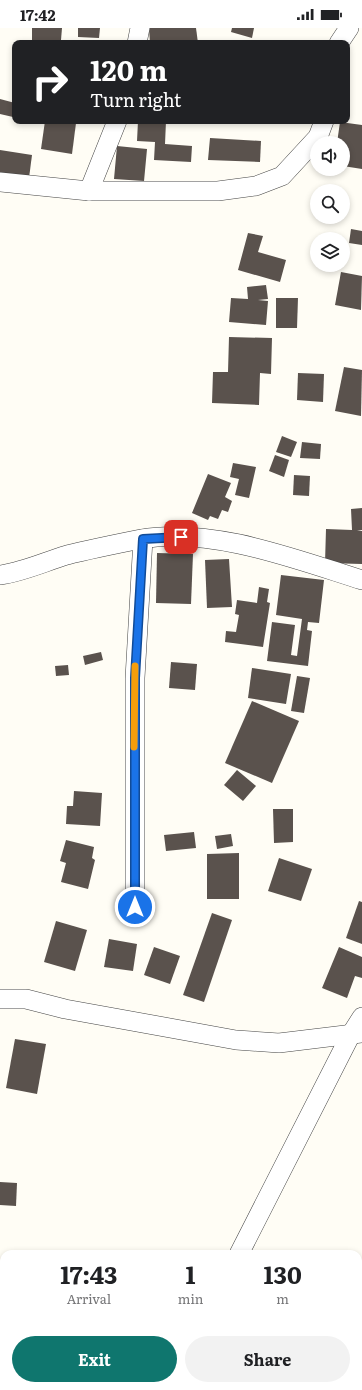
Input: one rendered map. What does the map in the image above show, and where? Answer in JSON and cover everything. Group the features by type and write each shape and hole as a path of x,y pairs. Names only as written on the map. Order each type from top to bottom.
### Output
{"street":[{"path":"138,40 140,28"},
{"path":"341,40 349,28"},
{"path":"89,191 116,124"},
{"path":"0,182 89,191 218,191 256,186 282,176 318,137 323,124"},
{"path":"0,575 16,573 74,554 143,539 181,537 224,542 308,563 362,580"},
{"path":"135,907 135,678 143,539"},
{"path":"0,998 26,999 65,1009 236,1040 279,1043 356,1035"},
{"path":"241,1250 356,1035 362,1017"}],"building":[{"path":"32,28 62,28 61,40 32,40"},
{"path":"78,28 100,28 99,38 78,37"},
{"path":"149,28 196,28 198,40 150,40"},
{"path":"232,28 254,28 252,38 231,32"},
{"path":"0,99 12,102 12,117 0,114"},
{"path":"45,124 76,124 72,154 41,149"},
{"path":"138,124 166,124 165,144 192,146 191,162 154,160 155,142 137,141"},
{"path":"340,124 362,125 362,169 350,167 350,136 338,136"},
{"path":"210,138 261,141 260,162 208,160"},
{"path":"117,146 147,149 144,181 114,179"},
{"path":"0,150 32,155 29,178 0,174"},
{"path":"351,229 362,231 362,245 350,243"},
{"path":"248,233 263,236 258,252 286,260 280,282 238,270"},
{"path":"341,272 362,276 361,310 335,305"},
{"path":"266,285 268,299 258,300 268,301 266,325 229,322 231,298 248,299 247,287"},
{"path":"276,298 298,298 297,328 276,328"},
{"path":"229,337 272,338 271,374 260,373 259,405 212,403 213,372 228,372"},
{"path":"344,367 362,370 361,416 335,411"},
{"path":"298,373 324,374 323,402 297,400"},
{"path":"282,436 297,442 291,457 276,452"},
{"path":"302,442 321,444 320,459 300,458"},
{"path":"275,455 289,460 284,477 269,471"},
{"path":"233,463 256,467 249,498 235,495 239,479 230,477"},
{"path":"208,474 231,483 225,497 232,501 228,512 222,510 218,519 210,516 208,520 192,513"},
{"path":"294,475 310,476 309,496 293,495"},
{"path":"362,508 362,530 357,530 362,531 362,564 325,563 326,529 352,530 351,509"},
{"path":"157,553 193,554 191,604 156,603"},
{"path":"229,559 232,607 207,608 205,560"},
{"path":"281,575 324,580 319,623 308,622 307,630 312,631 308,666 267,661 272,622 295,625 291,655 297,656 302,619 276,615"},
{"path":"259,587 269,589 267,602 270,603 263,647 225,642 226,631 236,632 239,615 235,614 237,600 257,603"},
{"path":"101,652 103,660 85,665 83,656"},
{"path":"171,662 197,664 195,690 169,688"},
{"path":"68,665 69,675 56,676 55,666"},
{"path":"252,668 291,674 286,704 248,698"},
{"path":"297,676 310,678 304,713 291,711"},
{"path":"252,701 299,721 272,783 225,763"},
{"path":"237,770 256,786 243,801 224,785"},
{"path":"74,791 102,793 100,826 66,824 67,806 73,806"},
{"path":"273,809 293,809 293,842 274,843"},
{"path":"194,832 196,848 166,851 164,835"},
{"path":"231,834 233,846 217,849 215,836"},
{"path":"66,840 94,847 92,858 95,860 88,889 61,882 66,863 60,861"},
{"path":"239,853 239,899 207,899 207,854"},
{"path":"279,858 312,869 301,901 268,891"},
{"path":"359,901 362,902 362,944 346,938"},
{"path":"212,913 232,920 204,1002 183,995"},
{"path":"56,921 87,930 75,971 44,962"},
{"path":"109,939 137,944 133,971 104,967"},
{"path":"154,947 180,956 170,984 144,975"},
{"path":"339,947 362,957 362,978 355,976 347,998 322,988"},
{"path":"15,1039 46,1044 37,1094 6,1088"},
{"path":"0,1182 17,1183 16,1206 0,1205"}],"slow traffic":[{"path":"134,747 135,666"}],"route":[{"path":"135,907 135,678 143,539 181,537"}]}
